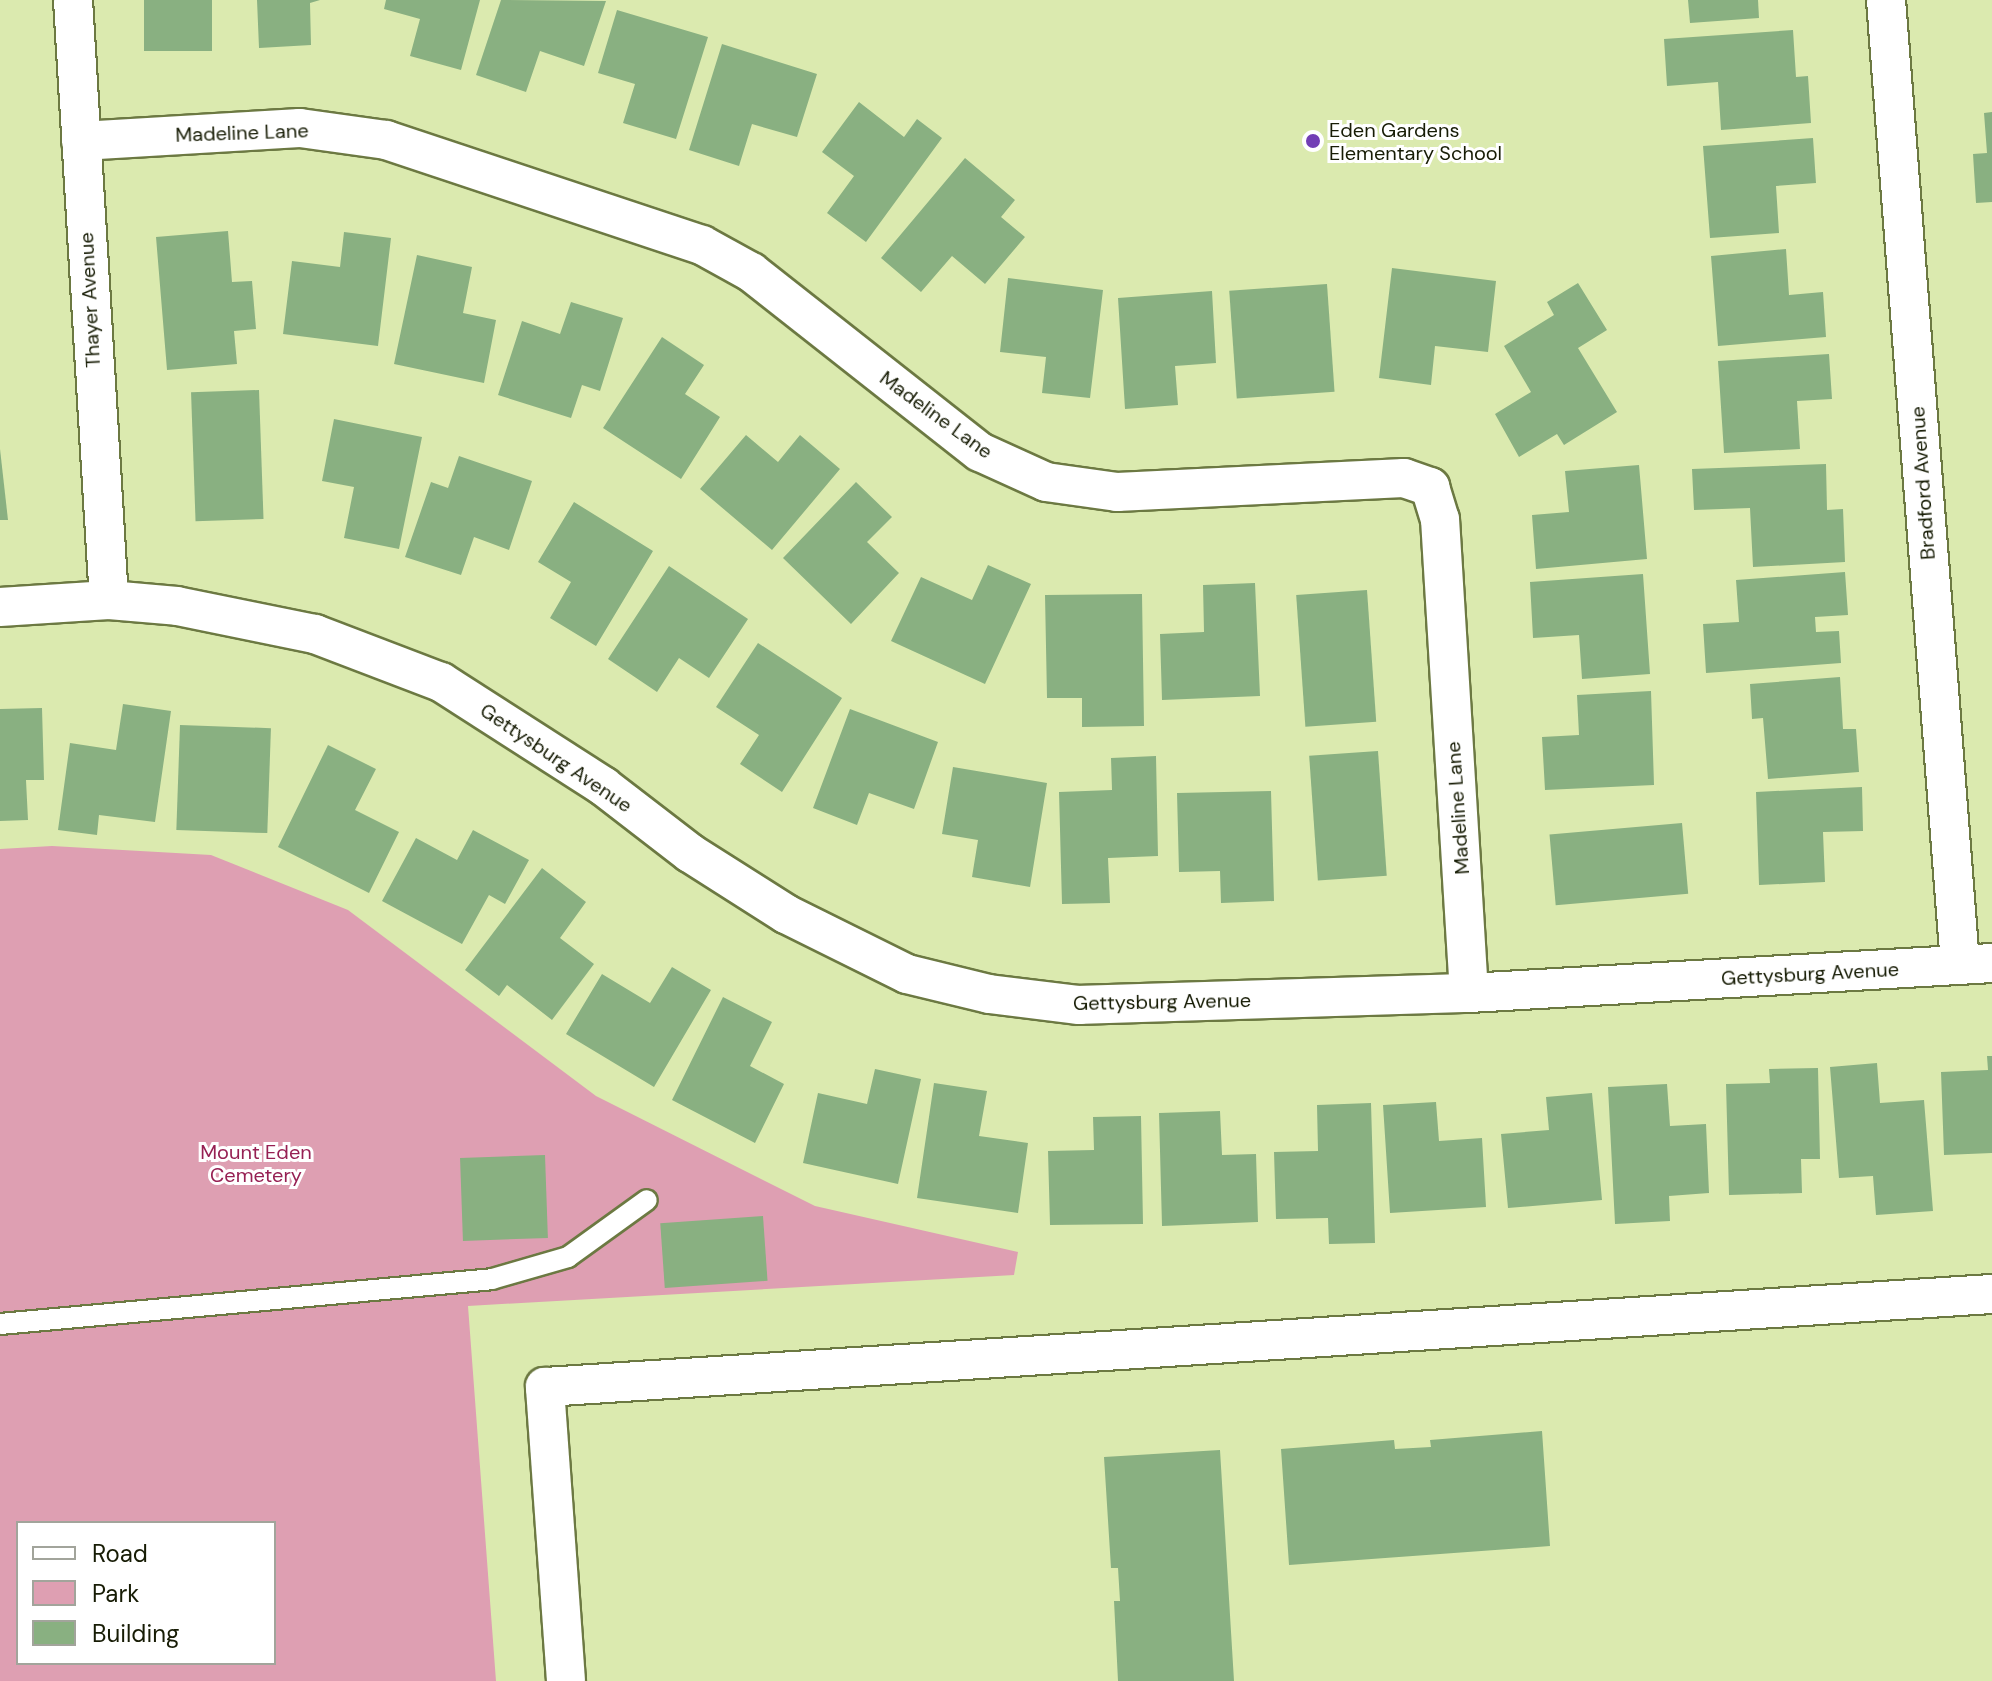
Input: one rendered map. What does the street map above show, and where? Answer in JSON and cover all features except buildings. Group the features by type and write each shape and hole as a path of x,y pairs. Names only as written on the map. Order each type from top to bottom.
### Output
{"street":[{"name":"Thayer Avenue","path":"73,0 109,600"},
{"name":"Bradford Avenue","path":"1886,0 1976,964"},
{"name":"Madeline Lane","path":"81,141 300,128 386,140 702,245 751,272 980,452 1046,482 1117,492 1404,478 1430,487 1440,519 1469,993"},
{"name":"Gettysburg Avenue","path":"0,607 109,600 177,606 315,634 441,682 603,786 690,853 786,914 907,974 989,994 1079,1005 1469,993 1976,964"},
{"path":"566,1681 545,1387 1992,1294"}],"lane":[{"path":"0,1324 492,1279 568,1257 647,1200"}],"green space":[{"name":"Mount Eden Cemetery","path":"52,846 211,855 348,910 596,1096 815,1206 1018,1252 1014,1275 468,1306 496,1681 0,1681 0,849"}],"place":[{"name":"Eden Gardens Elementary School","path":"1313,141"}]}
